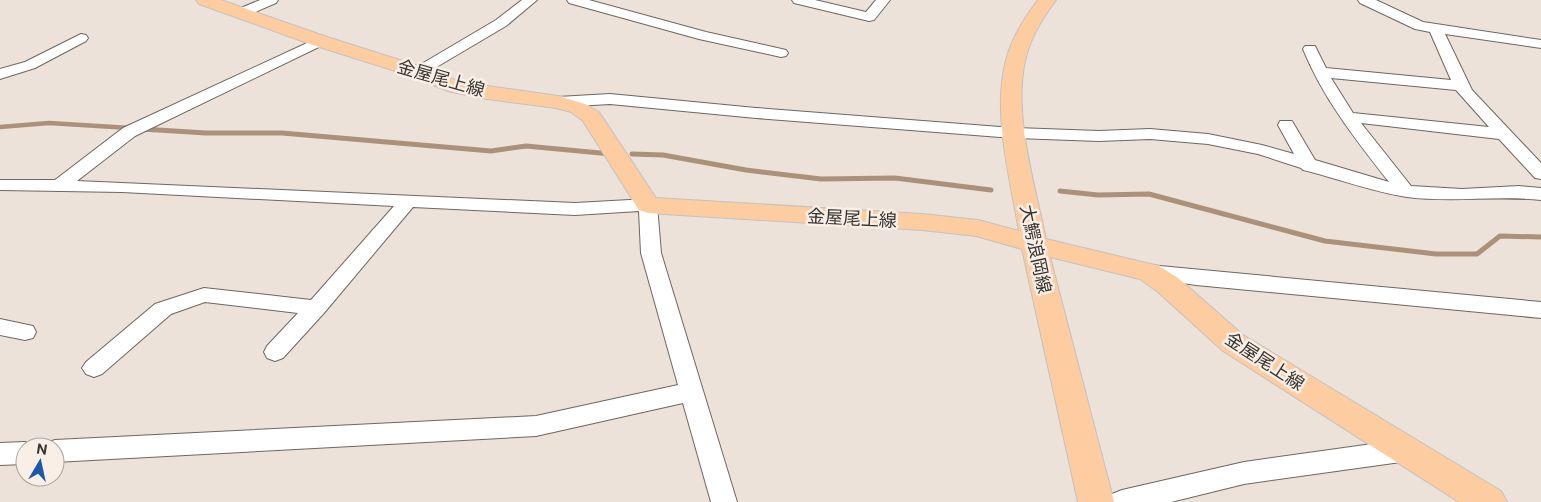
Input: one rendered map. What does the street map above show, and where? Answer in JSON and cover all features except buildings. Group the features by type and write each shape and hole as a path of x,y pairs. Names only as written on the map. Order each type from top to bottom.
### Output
{"main road":[{"name":"金屋尾上線","path":"205,0 320,41 418,72 456,87 558,102 578,108 591,117 648,205 922,222 978,228 1033,244 1149,272 1168,284 1233,343 1489,502"},
{"name":"大鰐浪岡線","path":"1047,0 1035,15 1023,38 1017,57 1012,82 1013,133 1033,244 1096,502"}],"street":[{"path":"241,13 271,0"},
{"path":"418,72 502,23 530,0"},
{"path":"574,0 704,36 781,53"},
{"path":"799,0 869,17 883,0"},
{"path":"1365,0 1420,26 1541,44"},
{"path":"1436,29 1461,86 1541,174"},
{"path":"0,74 30,65 81,38"},
{"path":"58,187 136,129 320,41"},
{"path":"1310,49 1319,72 1347,117 1406,191"},
{"path":"1319,72 1461,86"},
{"path":"558,102 610,99 756,114 1013,133 1099,136 1150,134 1208,140 1262,150 1309,166 1406,191 1462,195 1519,192 1541,194"},
{"path":"1347,117 1503,134"},
{"path":"1286,125 1309,166"},
{"path":"4,188 122,187 575,209 648,205 651,253 724,502"},
{"path":"275,352 316,308 408,201"},
{"path":"1149,272 1541,310"},
{"path":"94,368 163,309 204,295 316,308"},
{"path":"0,326 25,332"},
{"path":"65,451 536,426 691,392"},
{"path":"1122,502 1244,473 1408,450"},
{"path":"0,454 15,453"}],"waterway":[{"path":"0,127 49,123 130,128"},
{"path":"154,130 142,129 206,133 282,133 491,151 526,146 611,154"},
{"path":"632,154 663,155 746,170 821,179 895,178 991,190"},
{"path":"1060,191 1098,195 1149,194 1325,241 1436,254 1477,254 1500,236 1541,237"}]}
